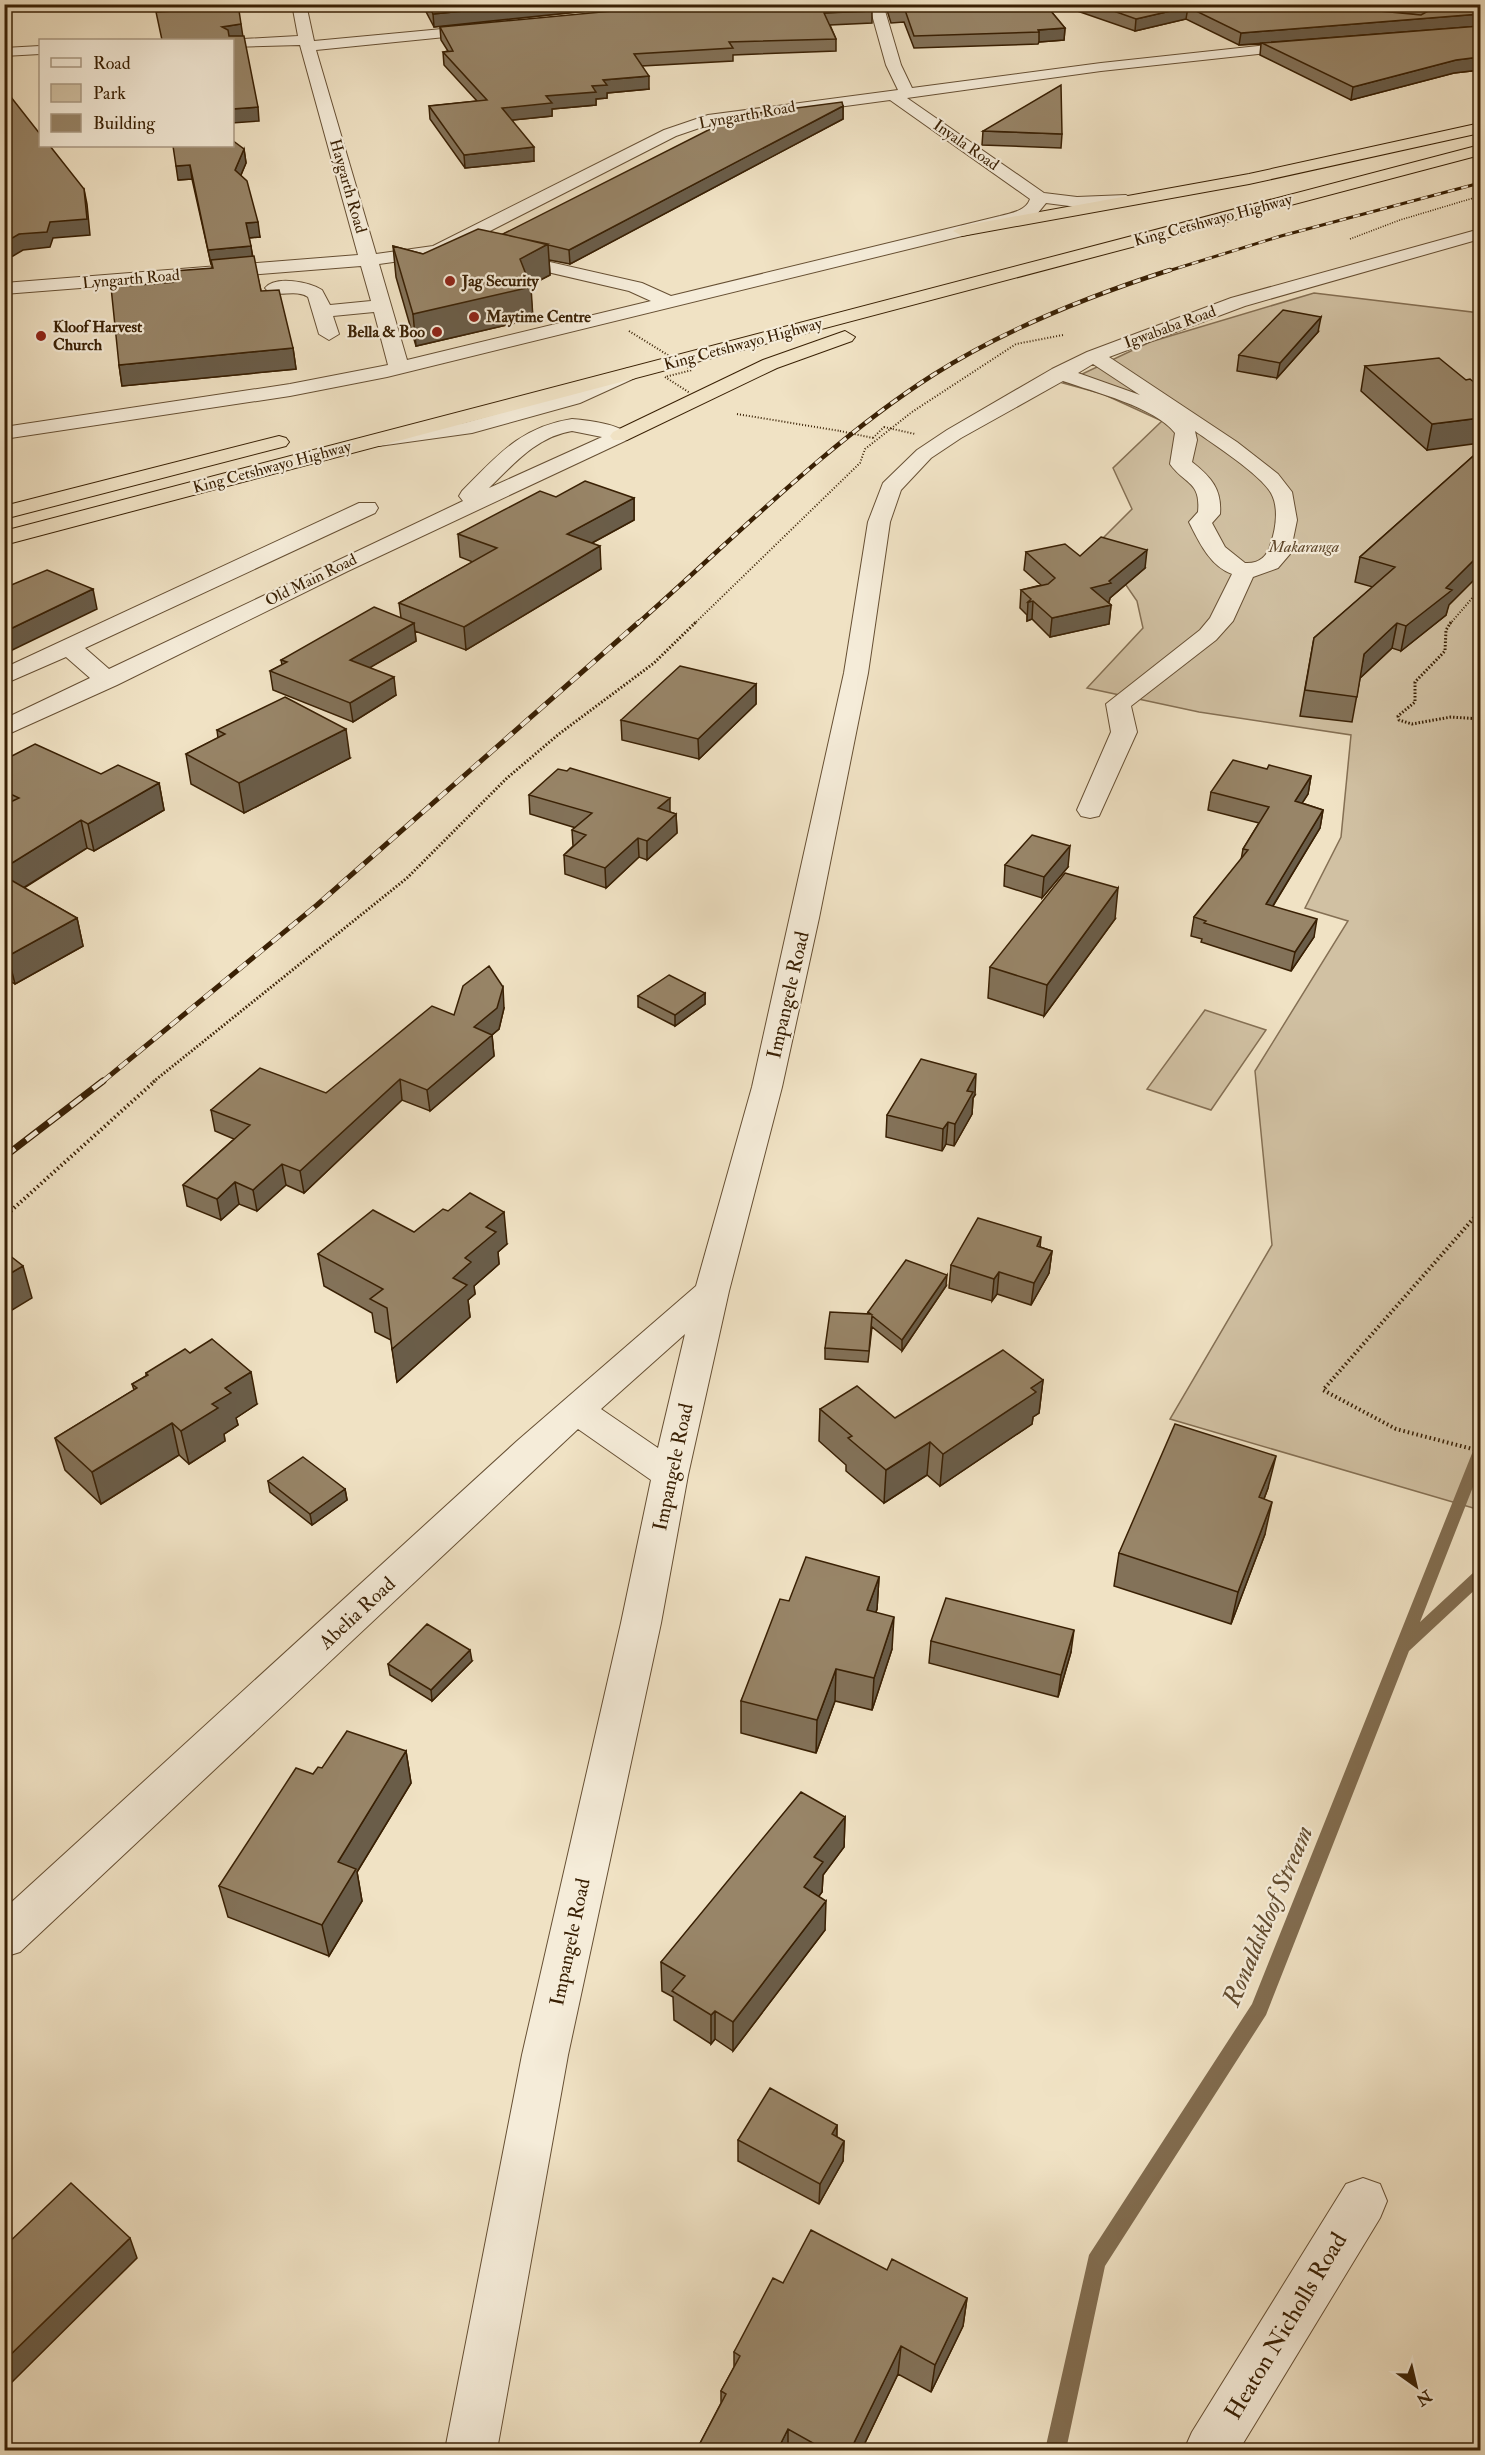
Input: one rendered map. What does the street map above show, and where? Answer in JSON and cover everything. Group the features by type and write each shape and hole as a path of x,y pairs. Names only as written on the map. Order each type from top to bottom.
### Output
{"highway":[{"path":"962,231 1249,179 1480,129"},
{"name":"King Cetshwayo Highway","path":"1164,213 1480,129"},
{"name":"King Cetshwayo Highway","path":"628,374 1480,150"},
{"path":"620,436 770,364 817,346 1204,223"},
{"name":"King Cetshwayo Highway","path":"4,513 297,437"},
{"name":"King Cetshwayo Highway","path":"4,538 376,440"}],"street":[{"name":"Haygarth Road","path":"299,4 306,43 399,368"},
{"name":"Inyala Road","path":"876,4 893,56 900,93 1039,197 1070,202 1126,200"},
{"path":"234,43 306,43 501,27"},
{"name":"Lyngarth Road","path":"4,289 369,260 445,248 683,128 708,120 820,109 900,93 1101,67 1323,44"},
{"path":"4,52 39,50"},
{"path":"754,124 820,109 867,109"},
{"path":"681,147 700,138"},
{"path":"634,152 663,157"},
{"path":"4,433 290,390 399,368 962,231 1024,214 1036,207 1039,197"},
{"name":"Igwababa Road","path":"891,488 924,454 1059,373 1094,356 1238,302 1480,234"},
{"path":"376,284 445,248 481,252 635,287 671,303"},
{"path":"274,288 308,287 317,296 329,334"},
{"path":"322,311 382,306"},
{"path":"1094,356 1273,482 1285,500 1286,531 1278,556 1266,566 1245,570 1222,560 1212,547 1200,522 1209,513 1208,487 1181,464 1187,442 1184,420"},
{"path":"1059,373 1122,394 1184,420"},
{"path":"376,440 465,429 573,399 628,374"},
{"path":"405,535 462,503 522,445 543,430 578,423 620,436"},
{"name":"Old Main Road","path":"4,729 405,535 620,436"},
{"name":"Impangele Road","path":"471,2451 545,2055 712,1291 767,1088 805,918 856,673 879,522 891,488"},
{"path":"4,677 367,508"},
{"path":"1090,810 1124,732 1118,704 1208,635 1221,621 1245,570"},
{"path":"69,647 108,680"},
{"name":"Abelia Road","path":"4,1938 576,1410 712,1291"},
{"path":"576,1410 670,1475"},
{"name":"Heaton Nicholls Road","path":"1210,2451 1363,2201"}],"path":[{"path":"1349,239 1400,220 1480,196"},
{"path":"629,331 692,370 665,377 690,393"},
{"path":"4,1217 159,1077 407,878 507,778 550,741 654,663 860,463 865,448 912,412 1016,344 1057,338 1066,334"},
{"path":"734,413 811,425 873,438 884,427 915,434"},
{"path":"1480,589 1455,616 1446,630 1445,651 1415,682 1415,702 1398,716 1399,720 1412,724 1451,717 1480,719"},
{"path":"1480,1211 1323,1390 1396,1429 1480,1451"}],"green space":[{"name":"Makaranga","path":"1314,293 1480,313 1480,1510 1170,1419 1272,1245 1255,1071 1348,921 1305,908 1341,837 1351,735 1199,712 1087,688 1143,628 1137,601 1117,572 1078,563 1132,509 1113,468 1162,421 1103,394 1063,383 1150,342"},
{"path":"1205,1010 1266,1030 1211,1110 1147,1089"}],"building":[{"path":"192,4 238,4 241,24 222,27 228,30 229,36 244,36 258,107 234,109 234,39 162,39 156,12 192,10"},
{"path":"428,4 534,4 433,14"},
{"path":"687,4 871,4 872,11 824,13 836,39 729,42 733,48 634,54 649,76 603,80 607,85 592,86 596,92 546,96 552,103 502,108 534,147 464,155 429,106 487,100 443,52 453,51 440,27"},
{"path":"889,4 1045,4 1065,28 1038,30 1039,32 914,36 905,10 891,10"},
{"path":"1094,4 1306,4 1421,15 1430,10 1424,4 1480,4 1480,14 1241,33 1188,7 1136,19"},
{"path":"1480,26 1480,57 1456,60 1353,87 1262,43"},
{"path":"1061,85 1062,134 983,131"},
{"path":"4,92 7,92 39,133 39,147 51,147 84,189 87,219 50,222 47,232 19,234 4,241"},
{"path":"842,102 843,106 569,250 503,234 736,116"},
{"path":"234,142 244,149 235,170 247,181 258,222 246,223 251,246 208,250 190,165 176,166 173,147 234,147"},
{"path":"478,229 548,244 520,259 531,287 413,314 393,246 423,254"},
{"path":"254,256 261,291 279,290 293,348 119,365 111,287 176,282 174,271 213,268 211,260"},
{"path":"1283,310 1321,317 1280,363 1239,355"},
{"path":"1439,358 1466,380 1470,379 1480,387 1480,418 1432,424 1365,366"},
{"path":"1480,450 1480,554 1446,588 1452,590 1406,626 1397,623 1364,654 1357,697 1305,690 1314,638 1395,567 1360,557"},
{"path":"585,481 634,498 567,534 600,546 464,627 399,603 497,548 458,534 540,491 556,497"},
{"path":"1101,537 1147,550 1109,581 1111,583 1091,588 1111,605 1052,618 1033,601 1028,602 1031,599 1021,590 1048,584 1055,578 1026,552 1065,544 1080,556"},
{"path":"47,570 93,589 4,632 4,588"},
{"path":"374,607 414,623 350,660 394,677 350,703 270,671 287,662 281,660"},
{"path":"680,666 756,684 698,739 621,720"},
{"path":"285,697 346,729 239,783 186,754 225,734 217,730"},
{"path":"35,744 101,774 118,765 159,783 88,824 81,820 4,868 4,805 19,798 4,791 4,760"},
{"path":"1233,760 1267,769 1269,765 1311,776 1295,801 1323,810 1266,904 1317,919 1295,952 1204,923 1206,921 1194,917 1248,850 1243,849 1269,807 1211,792"},
{"path":"570,768 670,798 658,808 676,814 647,841 638,838 605,868 564,855 586,835 572,830 592,813 529,795 558,769 567,771"},
{"path":"1032,835 1070,846 1044,877 1005,865"},
{"path":"1065,873 1118,888 1047,985 990,967"},
{"path":"4,876 77,918 8,956 4,954"},
{"path":"489,966 503,987 497,1008 474,1027 492,1035 427,1090 400,1079 300,1171 282,1164 253,1190 235,1182 217,1199 183,1185 250,1125 211,1110 260,1068 326,1093 432,1006 454,1015 463,986"},
{"path":"669,975 705,993 675,1015 638,996"},
{"path":"921,1059 976,1074 967,1091 973,1092 955,1124 948,1122 943,1129 887,1115"},
{"path":"470,1193 504,1212 486,1227 496,1232 465,1258 471,1262 453,1278 467,1285 392,1349 387,1308 370,1299 383,1289 318,1254 373,1210 414,1232 443,1209 448,1211"},
{"path":"978,1218 1041,1237 1037,1246 1052,1251 1034,1283 999,1272 994,1279 951,1265"},
{"path":"4,1251 23,1266 4,1277"},
{"path":"906,1260 947,1275 902,1340 872,1316 869,1351 825,1348 830,1312 871,1314 868,1312"},
{"path":"212,1339 251,1372 225,1388 231,1393 212,1404 218,1408 181,1431 172,1423 92,1472 55,1438 137,1388 132,1384 148,1375 146,1373 185,1349 190,1353"},
{"path":"1003,1350 1043,1380 1031,1388 1036,1392 943,1454 930,1442 886,1470 848,1438 852,1436 820,1409 857,1386 895,1418"},
{"path":"1175,1424 1276,1456 1259,1497 1272,1502 1238,1592 1119,1553"},
{"path":"303,1457 345,1489 310,1514 268,1481"},
{"path":"806,1557 879,1577 867,1610 894,1617 874,1678 836,1669 817,1720 741,1701 780,1599 789,1601"},
{"path":"946,1598 1074,1630 1061,1675 931,1641"},
{"path":"427,1624 470,1650 431,1690 388,1664"},
{"path":"347,1731 406,1751 338,1862 356,1869 322,1925 219,1886 296,1768 313,1774 318,1767 322,1768"},
{"path":"801,1792 845,1817 814,1857 823,1862 804,1887 826,1901 733,2022 715,2011 711,2015 672,1991 685,1976 661,1962"},
{"path":"770,2088 837,2125 832,2134 844,2141 820,2184 738,2140"},
{"path":"71,2183 130,2238 4,2361 4,2247"},
{"path":"811,2230 887,2270 892,2259 967,2298 935,2365 901,2346 850,2451 827,2451 788,2429 777,2451 696,2451 726,2394 721,2391 740,2356 734,2352 773,2278 783,2283"}],"waterway":[{"name":"Ronaldskloof Stream","path":"1055,2450 1096,2262 1259,2009 1480,1451"},
{"path":"1405,1646 1480,1576"}],"railway":[{"path":"1165,272 1281,236 1480,183"},
{"path":"637,624 818,461 856,430 933,375 1018,328 1109,291 1170,270"},
{"path":"102,1082 317,905 639,622"},
{"path":"4,1157 103,1081"}],"place":[{"name":"Jag Security","path":"450,281"},
{"name":"Maytime Centre","path":"474,317"},
{"name":"Bella & Boo","path":"437,332"},
{"name":"Kloof Harvest Church","path":"41,336"}]}
